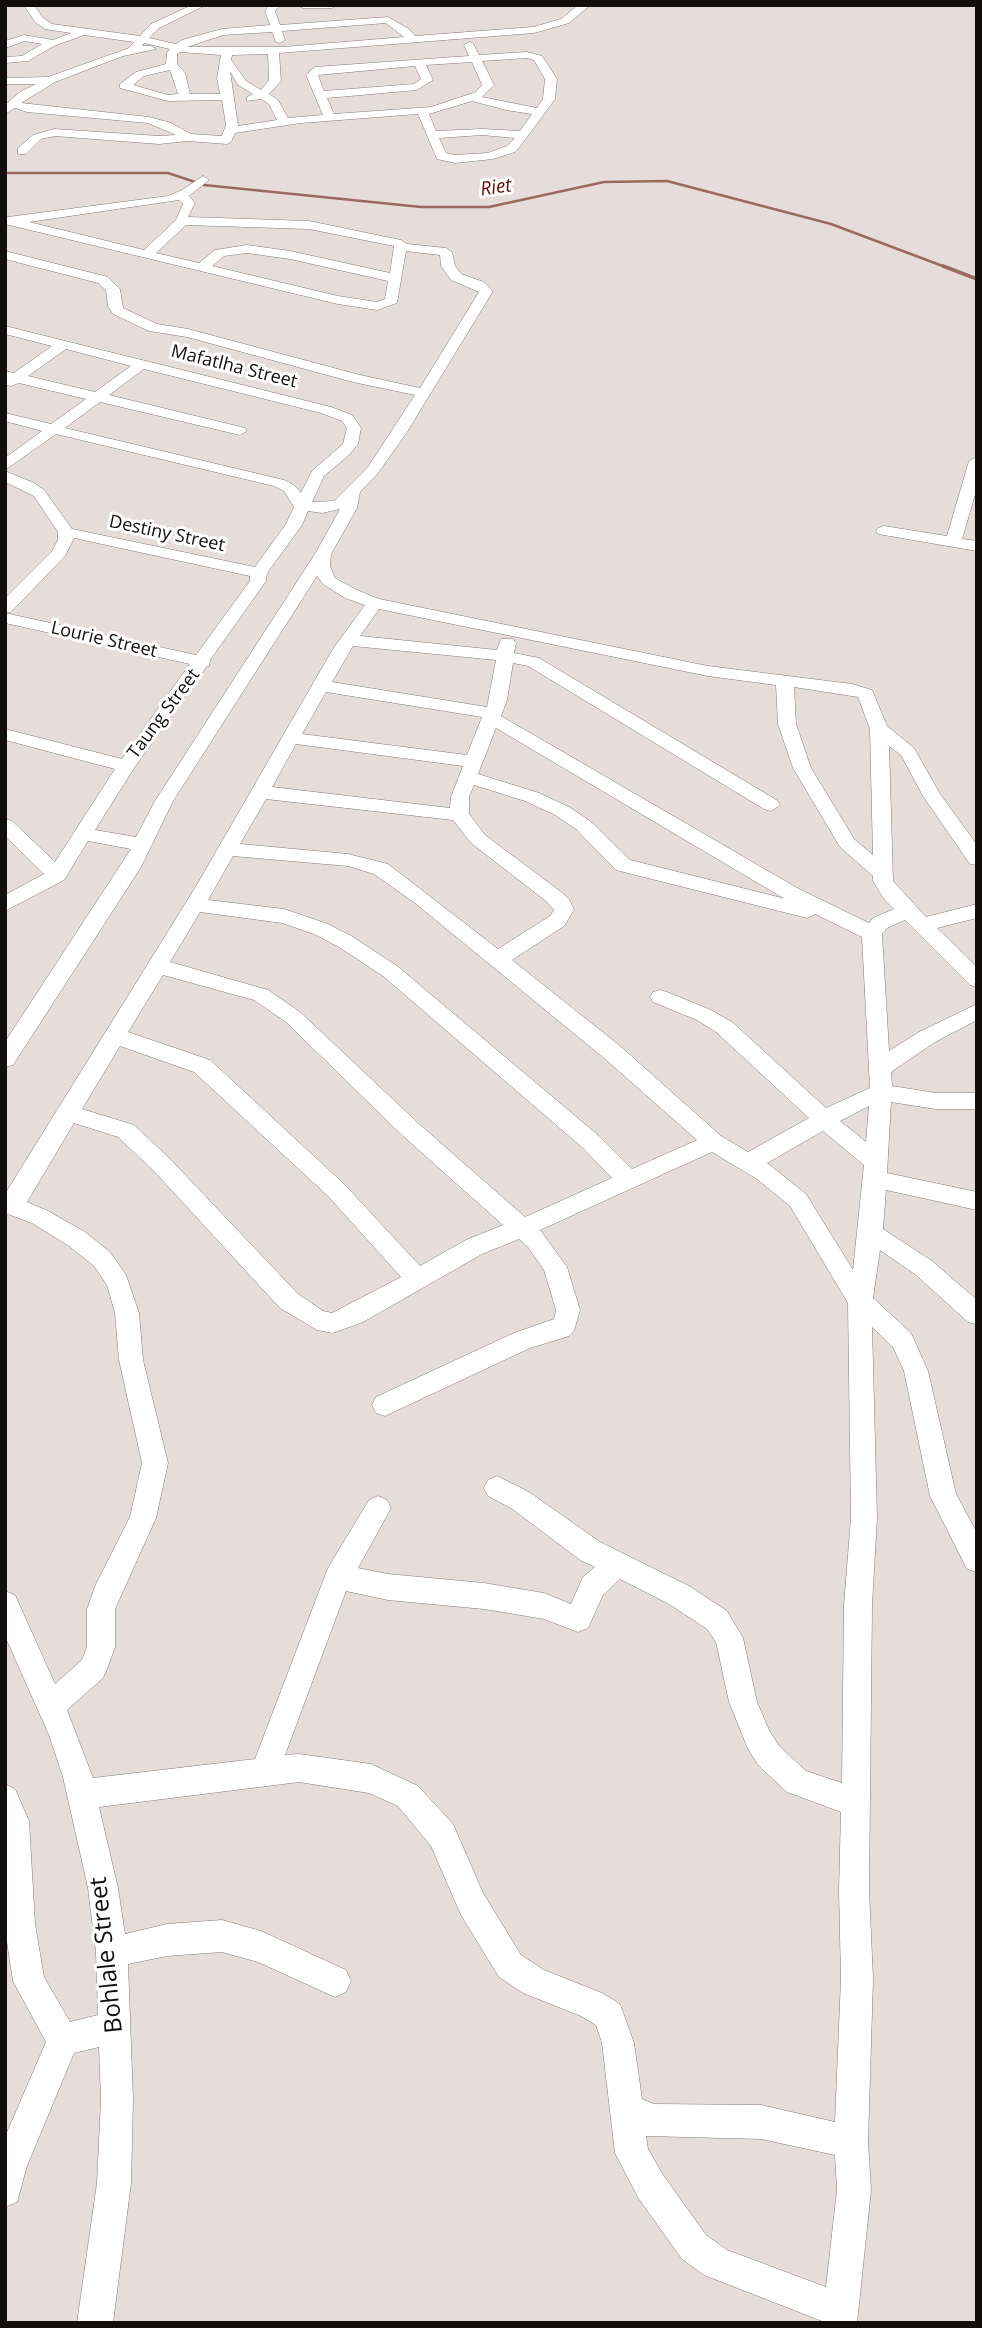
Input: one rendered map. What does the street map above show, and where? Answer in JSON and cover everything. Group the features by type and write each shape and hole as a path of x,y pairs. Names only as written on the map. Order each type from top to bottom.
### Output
{"street":[{"path":"29,5 39,20 49,27 139,39 225,57 549,27 570,18 585,5"},
{"path":"132,50 139,39 163,21 201,5"},
{"path":"172,66 140,74 127,82 125,88 185,99 262,94 275,82 278,50 276,28 270,11 275,5"},
{"path":"303,5 332,5"},
{"path":"382,5 388,20"},
{"path":"25,22 39,20"},
{"path":"185,99 179,74 172,66 171,56 177,48 189,41 222,32 388,20 405,31 412,40"},
{"path":"5,60 24,59 82,32"},
{"path":"87,66 103,51 112,36"},
{"path":"232,130 284,122 422,111 472,98 488,87 477,58 464,36"},
{"path":"5,45 26,37 54,43"},
{"path":"9,108 24,94 87,66 132,50 177,48"},
{"path":"330,118 312,75 315,70 527,55 538,58 552,84 549,99 523,135 508,150 489,156 460,159 441,156 422,111"},
{"path":"225,57 242,83 274,102 276,111 284,122"},
{"path":"22,151 37,136 45,133 97,134 159,140 188,137 227,140 232,130 226,96 225,57"},
{"path":"320,94 417,87 428,79 419,62"},
{"path":"6,88 51,80"},
{"path":"226,96 242,83"},
{"path":"6,88 24,94"},
{"path":"472,98 540,112"},
{"path":"9,108 156,121 188,137"},
{"path":"97,134 109,127 111,116"},
{"path":"432,135 482,132 523,135"},
{"path":"8,224 182,196 198,183"},
{"path":"182,196 189,202 181,219 183,221"},
{"path":"8,224 368,306 390,303 402,245 309,225 183,221 147,254"},
{"path":"5,417 279,483 289,488 302,506 330,508 339,505 353,492 393,442 486,292 479,285 463,282 456,277 448,266 446,252 401,247"},
{"path":"201,268 220,253 247,249 303,257 394,278"},
{"path":"5,255 103,280 113,289 118,311 154,328 188,333 358,379 424,393"},
{"name":"Mafatlha Street","path":"5,330 326,410 347,418 354,428 350,444 317,474 302,506"},
{"path":"9,379 63,345"},
{"path":"5,464 142,364"},
{"path":"9,379 240,430"},
{"path":"953,542 977,461"},
{"path":"5,476 39,493 61,521 66,532 66,540 59,553 5,608"},
{"path":"5,1059 144,845 164,801 181,773 323,554 349,508 353,492"},
{"name":"Taung Street","path":"5,904 57,875 126,766 258,582 260,573 294,525 302,506"},
{"path":"884,531 977,546"},
{"name":"Destiny Street","path":"66,532 260,573"},
{"path":"323,554 322,566 329,581 375,604 708,671 785,683 852,689 866,694 879,729 882,873 886,887 977,980"},
{"path":"51,1706 93,1669 102,1647 101,1609 106,1593 143,1518 155,1463 131,1360 127,1313 118,1282 102,1259 77,1239 40,1217 9,1205 116,1036 228,849 321,686 375,604"},
{"name":"Lourie Street","path":"5,618 203,662"},
{"path":"496,960 557,921 564,911 562,904 553,896 478,839 459,815 460,797 501,688 503,656 513,630"},
{"path":"349,640 503,656 533,662 771,805"},
{"path":"785,683 787,724 802,768 847,843 882,873"},
{"path":"321,686 492,716 792,894 872,933"},
{"path":"879,729 908,752 932,796 977,859"},
{"path":"5,734 126,766"},
{"path":"291,738 471,769 562,811 583,825 623,865 639,872 807,911 831,913"},
{"path":"260,792 459,815"},
{"path":"5,825 57,875"},
{"path":"83,834 144,845"},
{"path":"228,849 348,860 381,869 422,898 612,1052 713,1142 765,1173 798,1200 859,1300 902,1340 916,1371 943,1496 977,1560"},
{"path":"195,905 284,916 321,929 346,942 390,971 591,1142 629,1181"},
{"path":"82,1794 299,1768 333,1771 371,1779 408,1796 442,1835 472,1904 510,1966 534,1982 591,2004 609,2015 618,2043 632,2153 651,2187 694,2247 716,2263 839,2316 854,2190 851,2142 857,1968 855,1802 858,1605 864,1518 859,1300 871,1234 881,1092 872,933 880,923 977,911"},
{"path":"158,966 261,995 293,1017 536,1240 555,1267 567,1303 565,1324 560,1329 523,1340 385,1405"},
{"path":"660,997 704,1014 724,1027 875,1170 977,1201"},
{"path":"880,1068 928,1037 977,1011"},
{"path":"116,1036 201,1066 336,1189 418,1280"},
{"path":"748,1163 824,1119 881,1092 936,1101 977,1101"},
{"path":"68,1113 126,1131 162,1165 272,1284 301,1311 317,1320 333,1323 354,1315 474,1247 713,1142"},
{"path":"871,1234 889,1243 924,1268 977,1315"},
{"path":"497,1488 520,1500 590,1551 679,1595 718,1620 729,1637 743,1702 758,1739 769,1756 797,1782 855,1802"},
{"path":"265,1772 338,1577 378,1508"},
{"path":"338,1577 388,1587 484,1596 544,1606 578,1619 593,1586 617,1564"},
{"name":"Bohlale Street","path":"5,1604 63,1733 82,1794 103,1888 112,1952 117,2100 114,2183 95,2323"},
{"path":"5,1799 14,1821 20,1924 29,1981 63,2040"},
{"path":"112,1952 167,1940 222,1936 261,1947 335,1981"},
{"path":"63,2040 116,2026"},
{"path":"7,2174 63,2040"},
{"path":"628,2110 654,2121 761,2122 851,2142"}],"waterway":[{"name":"Riet","path":"5,173 168,173 204,185 421,207 489,207 604,182 667,181 831,224 948,268"},
{"name":"Riet","path":"943,266 977,279"}]}
